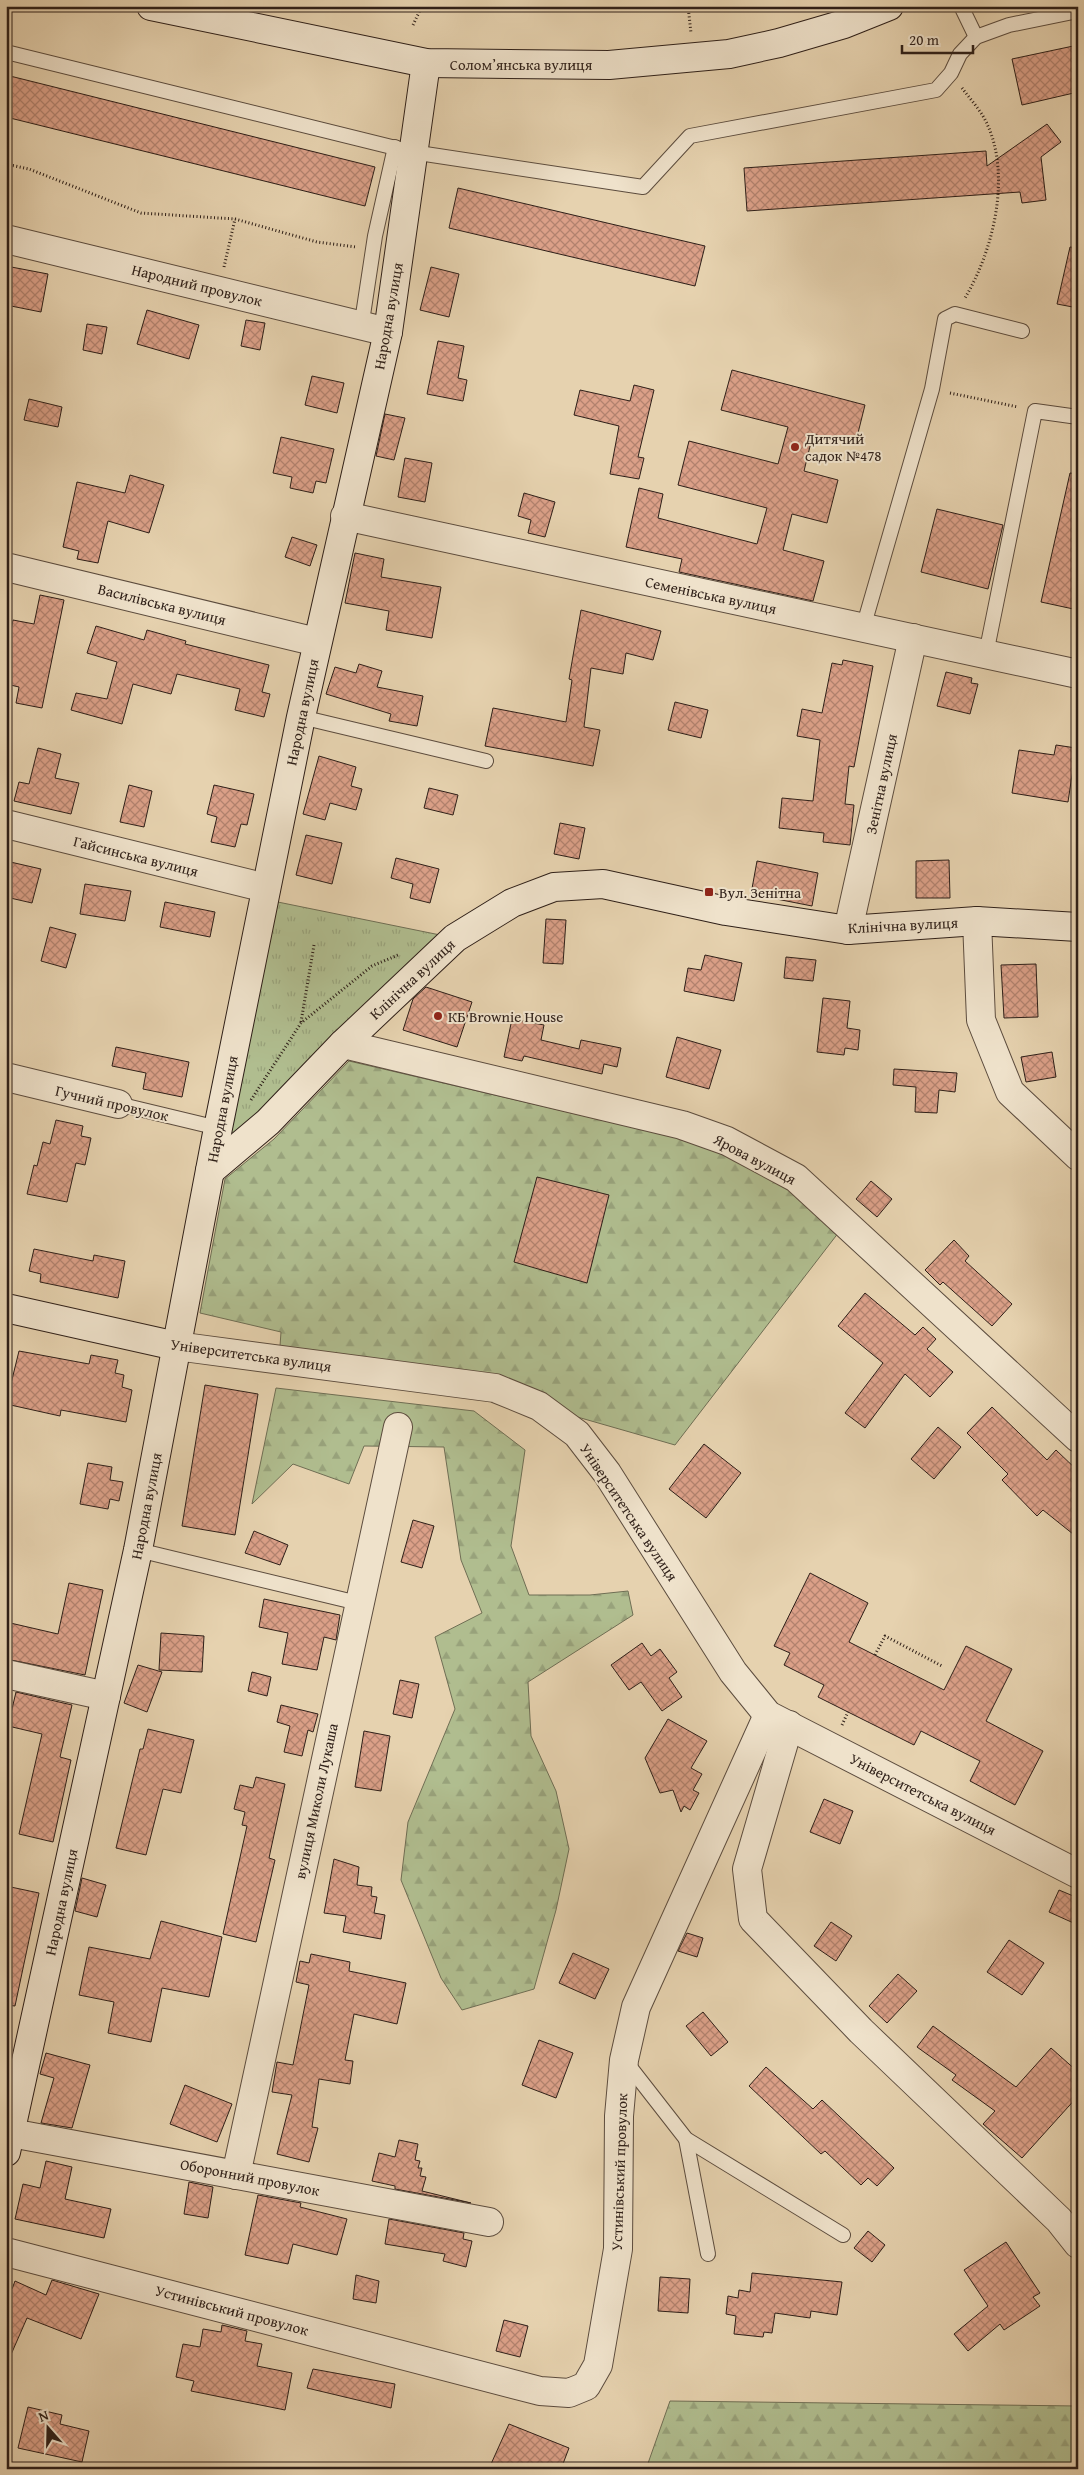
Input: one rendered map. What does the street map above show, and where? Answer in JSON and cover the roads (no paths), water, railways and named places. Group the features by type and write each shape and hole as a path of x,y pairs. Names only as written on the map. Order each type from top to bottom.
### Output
{"street":[{"name":"Соломʼянська вулиця","path":"157,7 426,63 609,65 728,54 779,43 844,24 889,6"},
{"name":"Народна вулиця","path":"8,2142 138,1550 218,1128 266,888 345,516 377,329 404,150 426,63"},
{"name":"Народний провулок","path":"6,238 377,329"},
{"name":"Семенівська вулиця","path":"345,516 1078,674"},
{"name":"Василівська вулиця","path":"6,566 317,642"},
{"name":"Зенітна вулиця","path":"848,930 913,638"},
{"name":"Гайсинська вулиця","path":"6,824 266,888"},
{"name":"Клінічна вулиця","path":"210,1171 268,1122 343,1044 455,938 512,903 554,887 603,884 726,911 848,930 977,921 1078,927"},
{"path":"977,921 981,1020 1010,1092 1078,1156"},
{"name":"Ярова вулиця","path":"343,1044 682,1125 735,1146 796,1178 1078,1438"},
{"name":"Гучний провулок","path":"6,1077 118,1104"},
{"name":"Університетська вулиця","path":"6,1308 176,1346 495,1388 539,1406 577,1434 607,1473 733,1672 778,1720 1078,1874"},
{"name":"вулиця Миколи Лукаша","path":"236,2175 358,1603 398,1427"},
{"path":"6,1674 106,1696"},
{"path":"778,1720 747,1869 753,1919 860,2031 1059,2220 1078,2244"},
{"name":"Устинівський провулок","path":"6,2252 540,2391 570,2393 586,2386 598,2365 618,2249 619,2116 624,2060 640,1998 778,1720"},
{"name":"Оборонний провулок","path":"8,2142 236,2175 489,2222"}],"lane":[{"path":"961,6 976,36"},
{"path":"6,52 404,150 644,187 690,136 936,90 951,73 960,54 976,36 1009,25 1078,10"},
{"path":"377,329 363,315 373,249 404,150"},
{"path":"863,628 932,389 945,319 956,314 1022,331"},
{"path":"986,654 1036,411 1078,417"},
{"path":"301,717 486,761"},
{"name":"Гучний провулок","path":"118,1104 218,1128"},
{"path":"138,1550 358,1603"},
{"path":"624,2060 686,2140 843,2235"},
{"path":"686,2140 708,2254"}],"place":[{"name":"Дитячий садок №478","path":"795,447"},
{"name":"Вул. Зенітна","path":"709,892"},
{"name":"КБ Brownie House","path":"438,1016"}]}
